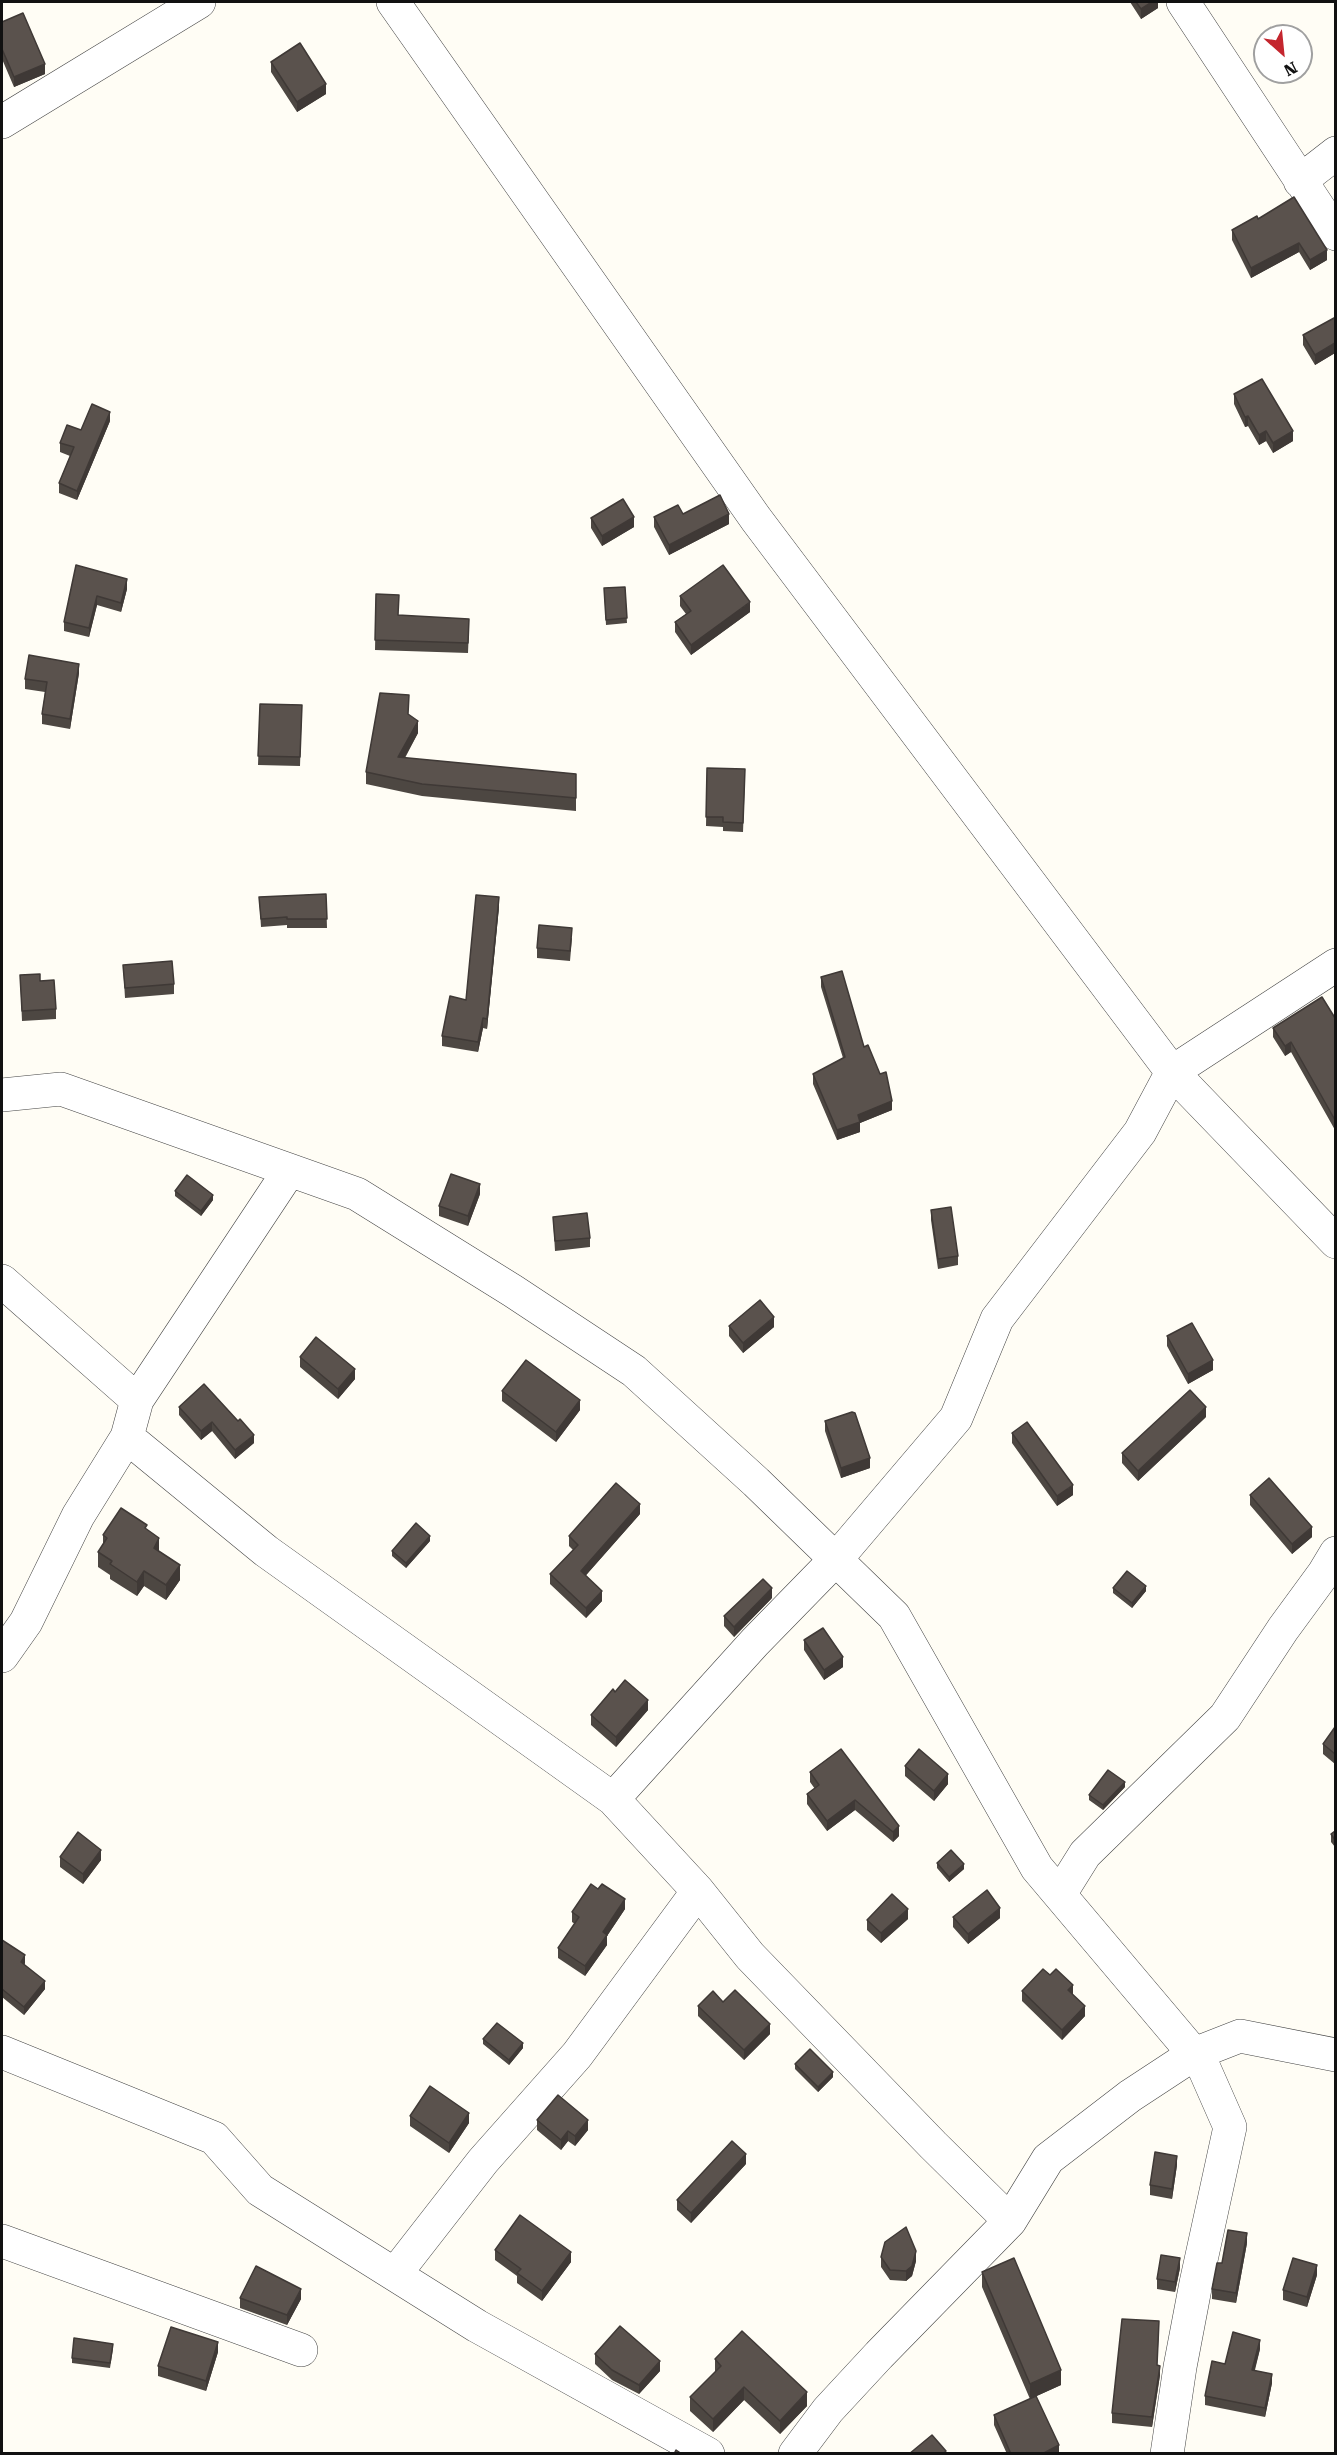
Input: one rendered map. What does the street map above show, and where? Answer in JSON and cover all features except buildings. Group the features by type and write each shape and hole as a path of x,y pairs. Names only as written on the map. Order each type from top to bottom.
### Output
{"street":[{"path":"2,122 199,2"},
{"path":"393,2 756,519 1172,1072 1335,1242"},
{"path":"1183,2 1335,234"},
{"path":"1300,181 1335,153"},
{"path":"613,1799 755,1642 837,1558 956,1418 997,1319 1140,1132 1172,1072 1335,965"},
{"path":"2,1095 61,1089 357,1194 513,1291 634,1371 837,1558 894,1616 1037,1868 1194,2054 1204,2068 1230,2127 1196,2283 1167,2454"},
{"path":"2,1656 26,1622 78,1516 127,1437 137,1400 289,1171"},
{"path":"2,1281 137,1400"},
{"path":"127,1437 266,1551 613,1799 698,1892 750,1956 1010,2221"},
{"path":"1060,1894 1085,1854 1225,1717 1283,1629 1324,1573 1335,1553"},
{"path":"395,2274 483,2161 577,2055 698,1892"},
{"path":"795,2454 828,2410 1010,2221 1048,2159 1130,2096 1194,2054 1240,2036 1335,2055"},
{"path":"2,2052 214,2138 260,2190 477,2326 708,2454"},
{"path":"2,2241 301,2350"}]}
